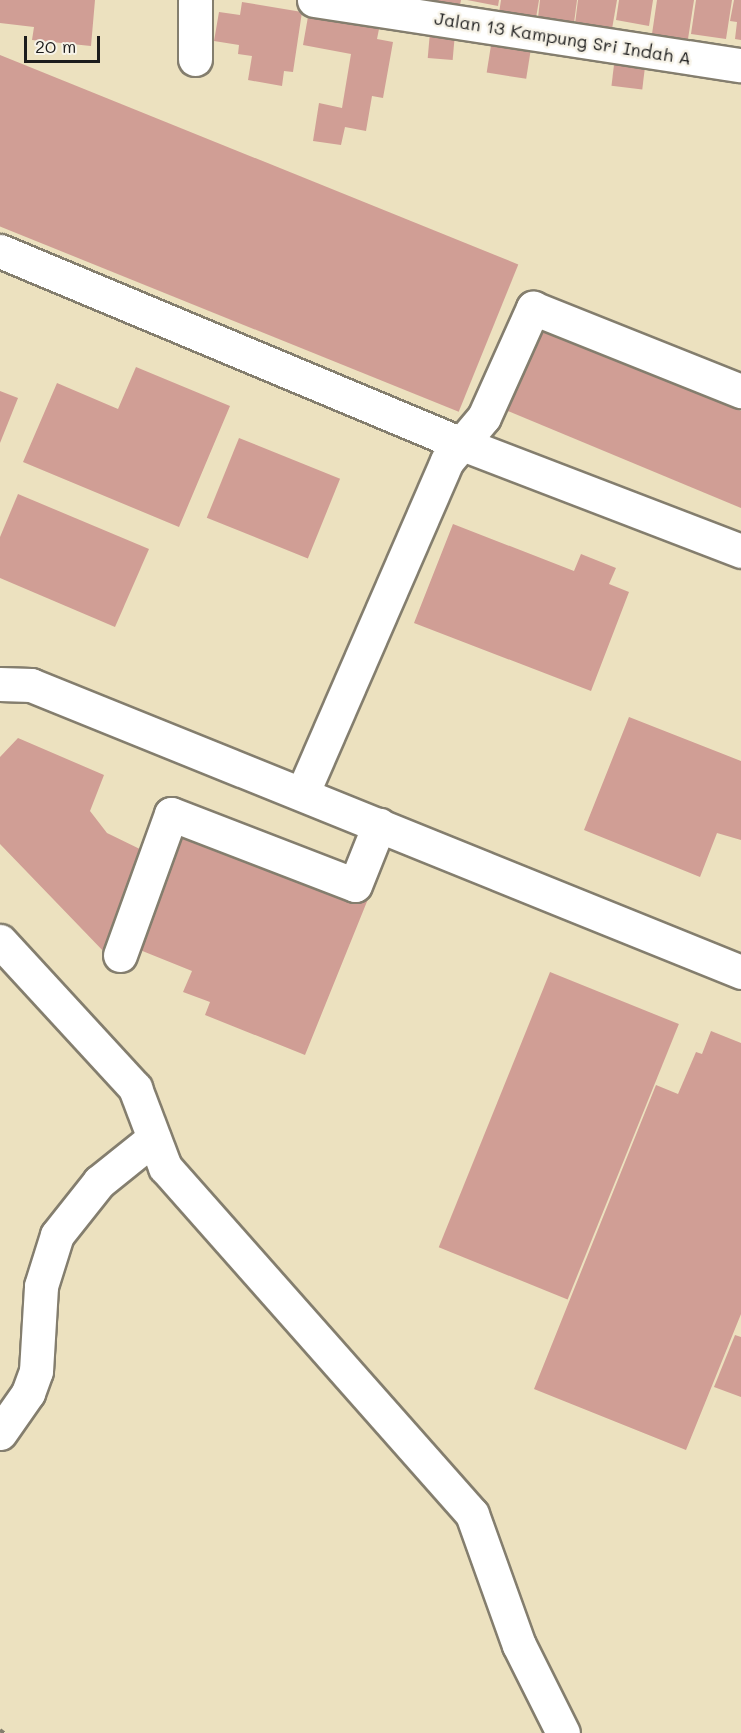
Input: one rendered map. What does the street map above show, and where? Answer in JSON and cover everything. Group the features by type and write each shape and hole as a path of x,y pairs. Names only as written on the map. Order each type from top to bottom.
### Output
{"street":[{"path":"195,0 195,59"},
{"name":"Jalan 13 Kampung Sri Indah A","path":"314,0 741,65"},
{"path":"0,251 460,443 741,551"},
{"path":"303,792 438,480 460,443 484,417 533,308 741,391"},
{"path":"0,684 31,685 303,792 741,972"},
{"path":"120,955 171,814 356,885 379,825"},
{"path":"0,941 135,1088 165,1167 472,1514 519,1645 563,1733"},
{"path":"0,1433 28,1393 36,1371 41,1286 57,1235 99,1182 154,1138"}],"path":[{"path":"0,1730 4,1733"}],"building":[{"path":"0,0 95,0 91,46 32,40 34,27 0,23"},
{"path":"433,0 461,0 460,5"},
{"path":"467,0 499,0 498,6"},
{"path":"501,0 539,0 536,18 499,13"},
{"path":"540,0 577,0 574,23 538,18"},
{"path":"578,0 617,0 612,29 575,24"},
{"path":"619,0 653,0 649,26 616,20"},
{"path":"657,0 694,0 688,39 652,34"},
{"path":"696,0 732,0 726,39 691,34"},
{"path":"734,0 741,0 741,40 735,39 737,22 730,21"},
{"path":"242,2 302,12 293,72 284,71 282,86 248,80 252,56 238,54 239,45 214,41 219,12 240,15"},
{"path":"309,11 380,24 377,39 393,42 383,98 372,96 366,131 345,127 341,145 313,141 319,103 342,108 351,54 303,45"},
{"path":"430,32 455,34 453,60 428,58"},
{"path":"492,39 532,45 526,79 487,73"},
{"path":"0,55 518,264 459,412 0,226"},
{"path":"615,57 646,61 642,90 611,86"},
{"path":"538,327 741,411 741,508 503,409"},
{"path":"136,367 230,406 179,527 23,462 57,383 118,409"},
{"path":"0,391 18,398 0,443"},
{"path":"239,438 340,479 308,559 207,518"},
{"path":"18,494 149,549 115,627 0,578 0,537"},
{"path":"453,524 574,571 581,554 616,568 609,584 629,592 591,691 414,623"},
{"path":"629,717 741,761 741,840 717,833 700,877 584,830"},
{"path":"18,738 104,775 90,811 107,833 148,853 107,955 0,844 0,757"},
{"path":"185,825 368,899 305,1055 205,1015 210,1002 183,992 192,971 135,948"},
{"path":"550,972 679,1024 568,1299 439,1247"},
{"path":"711,1031 741,1043 741,1314 686,1450 534,1389 656,1085 678,1094 696,1052 702,1054"},
{"path":"735,1335 741,1337 741,1397 714,1387"}]}
